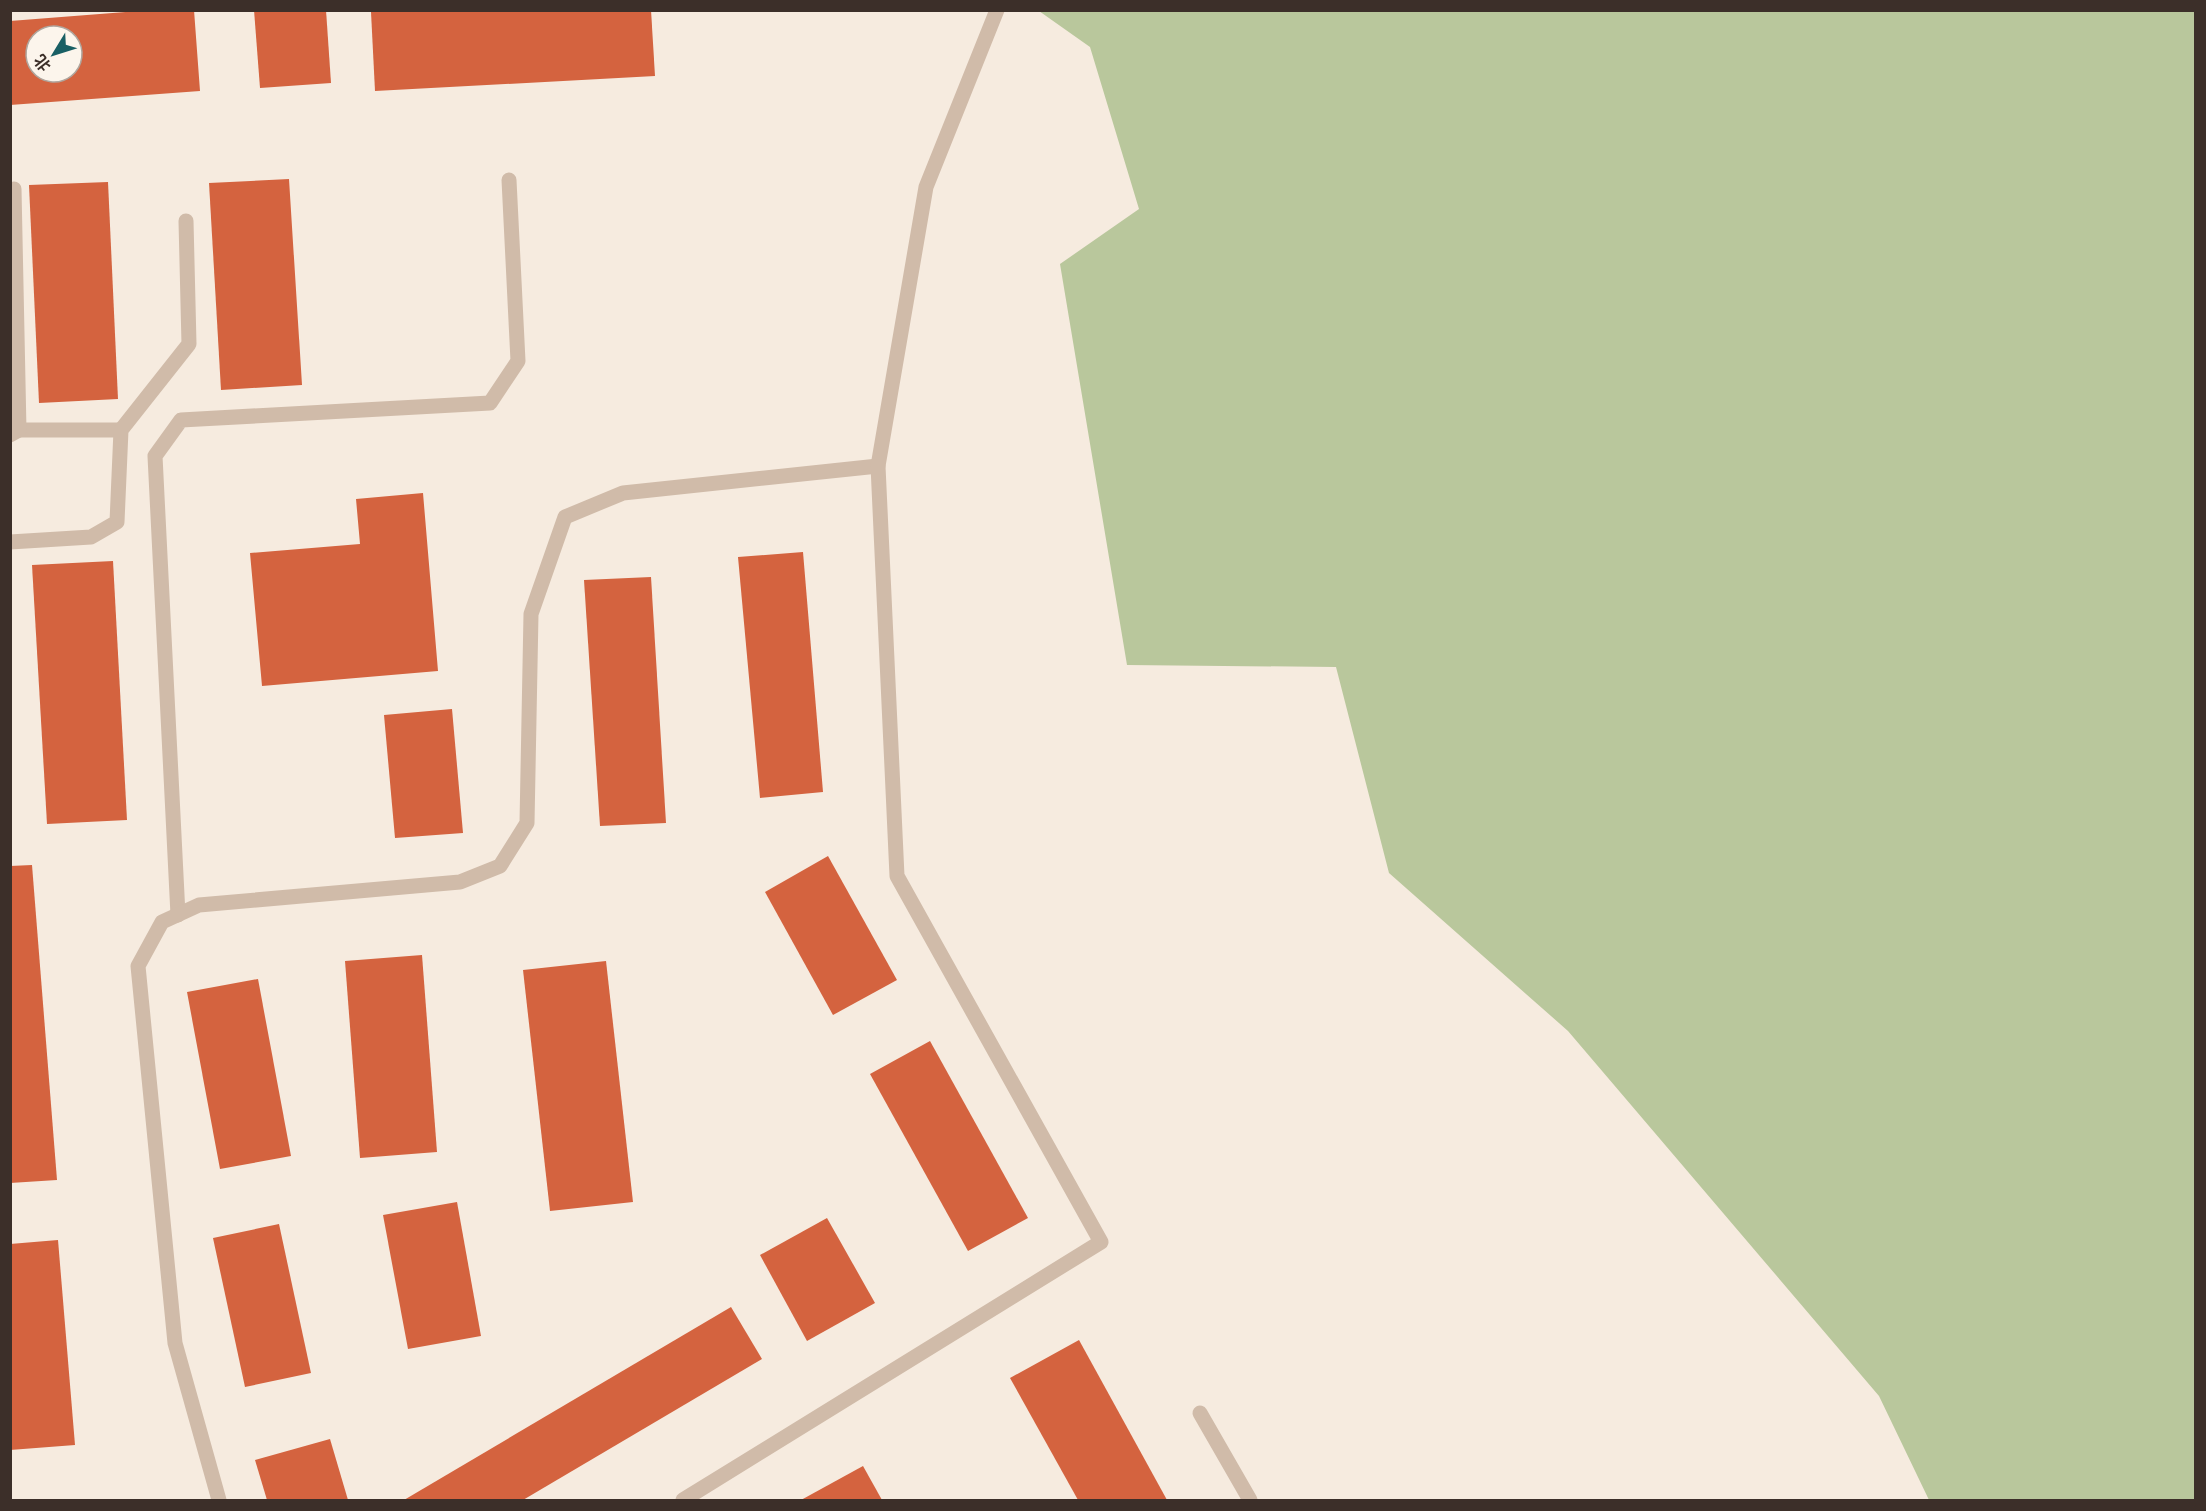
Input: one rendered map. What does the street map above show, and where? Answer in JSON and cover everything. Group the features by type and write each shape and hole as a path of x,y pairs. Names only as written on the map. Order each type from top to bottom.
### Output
{"street":[{"path":"683,1500 1101,1242 897,876 878,466 926,187 997,10"},
{"path":"178,915 155,456 181,420 490,403 518,361 509,180"},
{"path":"14,189 15,432 121,430"},
{"path":"10,542 91,537 117,522 121,430 189,344 186,221"},
{"path":"219,1500 175,1343 138,966 162,922 199,905 460,882 500,866 527,823 531,614 565,517 623,493 878,466"},
{"path":"1200,1413 1250,1500"}],"green space":[{"path":"1039,11 2195,11 2195,1500 1929,1500 1879,1396 1568,1031 1389,873 1336,667 1127,665 1060,264 1139,209 1090,47"}],"building":[{"path":"151,10 194,10 200,91 10,105 10,21"},
{"path":"254,10 326,10 331,83 260,88"},
{"path":"389,10 651,10 655,76 375,91 371,12"},
{"path":"289,179 302,385 221,390 209,183"},
{"path":"108,182 118,399 39,403 29,185"},
{"path":"423,493 438,671 262,686 250,553 360,544 356,499"},
{"path":"803,552 823,792 760,798 738,557"},
{"path":"113,561 127,820 47,824 32,565"},
{"path":"651,577 666,823 600,826 584,580"},
{"path":"452,709 463,833 395,838 384,715"},
{"path":"828,856 897,980 833,1015 765,892"},
{"path":"32,865 57,1180 10,1183 10,866"},
{"path":"422,955 437,1152 360,1158 345,961"},
{"path":"606,961 633,1202 550,1211 523,970"},
{"path":"258,979 291,1156 220,1169 187,992"},
{"path":"930,1041 1028,1218 968,1251 870,1074"},
{"path":"457,1202 481,1336 408,1349 383,1215"},
{"path":"827,1218 875,1303 807,1341 760,1255"},
{"path":"279,1224 311,1373 245,1387 213,1238"},
{"path":"58,1240 75,1445 10,1450 10,1244"},
{"path":"731,1307 762,1359 523,1500 404,1500"},
{"path":"1079,1340 1167,1500 1078,1500 1010,1378"},
{"path":"330,1439 348,1500 267,1500 255,1460"},
{"path":"863,1466 882,1500 801,1500"}]}
